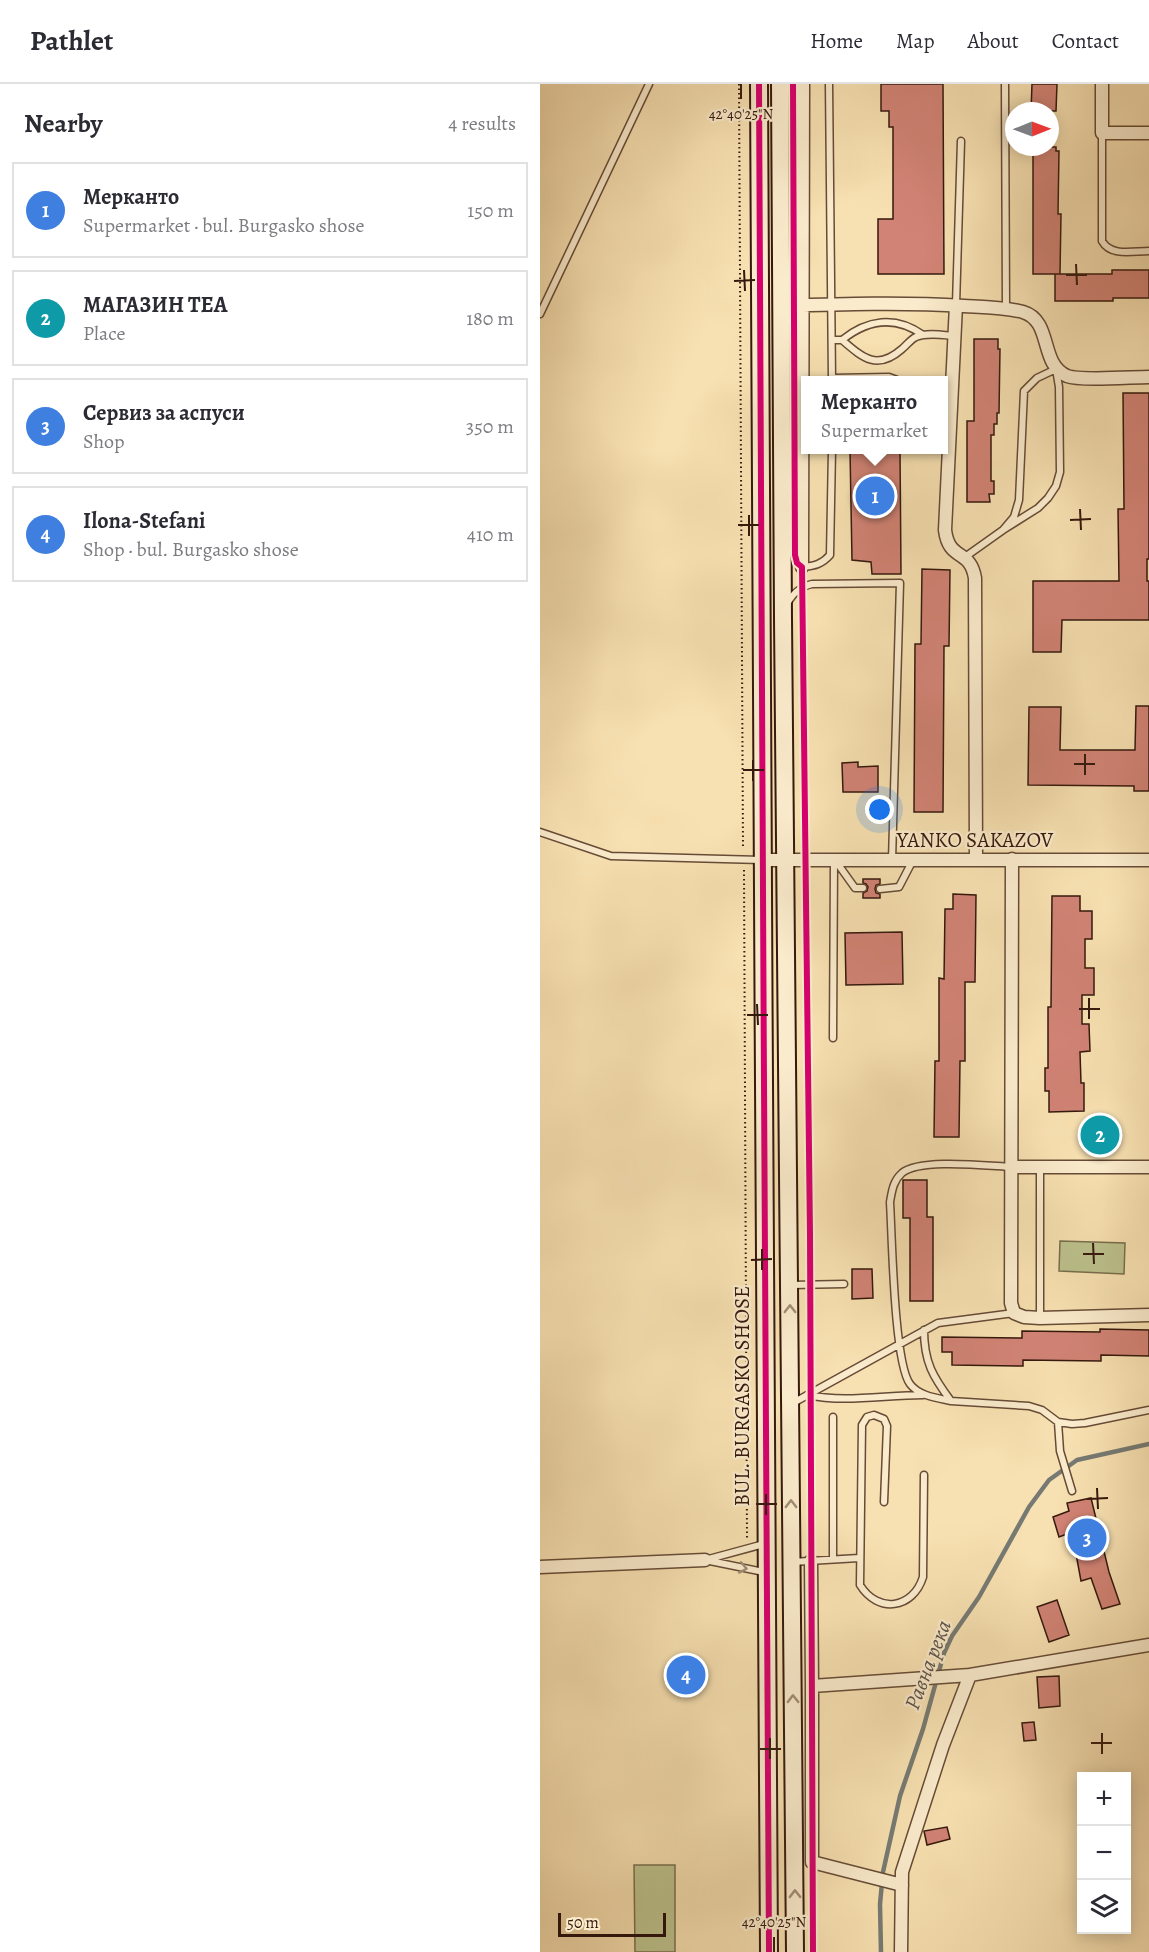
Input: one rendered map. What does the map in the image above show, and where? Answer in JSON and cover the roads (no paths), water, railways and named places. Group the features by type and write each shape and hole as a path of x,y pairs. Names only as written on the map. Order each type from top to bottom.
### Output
{"main road":[{"name":"BUL. BURGASKO SHOSE","path":"759,84 764,860 764,1572 769,1952"},
{"path":"780,84 795,1952"}],"street":[{"path":"802,376 803,84"},
{"path":"1102,84 1102,133 1149,134"},
{"path":"782,306 956,305 1006,309 1025,313 1038,322 1056,369 1069,376 1149,377"},
{"path":"956,305 945,530 946,543 953,552 965,557 973,566 975,578 976,860"},
{"path":"802,454 802,567"},
{"name":"YANKO SAKAZOV","path":"764,860 1149,860"},
{"path":"1012,860 1011,1303 1014,1314 1040,1318 1149,1315"},
{"path":"1012,1167 1149,1167"},
{"path":"540,1567 705,1560"},
{"path":"811,1561 812,1862 897,1883"},
{"path":"812,1686 970,1675 1149,1645"},
{"path":"902,1952 897,1883 939,1755 970,1675"}],"lane":[{"path":"540,314 649,84"},
{"path":"829,84 832,376"},
{"path":"1005,84 1006,309"},
{"path":"1102,133 1102,241 1113,251 1149,250"},
{"path":"956,305 961,141"},
{"path":"832,340 842,340 859,327 885,322 912,327 923,335"},
{"path":"842,340 866,359 883,361 893,357 915,337 955,336"},
{"path":"965,557 1038,508 1056,486 1060,472 1059,387 1056,369 1037,378 1024,391 1019,500 1014,517 1003,530"},
{"path":"802,567 824,562 830,555 832,454"},
{"path":"783,619 785,607 791,596 802,587 824,583 900,583 892,860"},
{"path":"540,832 611,856 764,860"},
{"path":"834,859 855,888 863,888"},
{"path":"833,1038 834,859"},
{"path":"880,889 900,887 913,860"},
{"path":"925,1395 910,1384 903,1370 899,1344 890,1202 894,1183 903,1172 917,1167 944,1164 1012,1167"},
{"path":"1040,1167 1040,1318"},
{"path":"790,1285 844,1284"},
{"path":"790,1404 938,1323 1014,1314"},
{"path":"924,1330 924,1346 929,1366 951,1401"},
{"path":"807,1395 849,1398 925,1395 951,1401 1029,1406 1042,1410 1058,1422 1085,1423 1149,1410"},
{"path":"884,1502 887,1426 884,1419 874,1415 867,1417 862,1425 860,1585 870,1597 879,1602 898,1604 914,1594 923,1577 924,1475"},
{"path":"833,1417 833,1559"},
{"path":"1058,1422 1060,1451 1072,1491"},
{"path":"705,1560 764,1544"},
{"path":"792,1562 859,1558"},
{"path":"705,1560 764,1572"}],"waterway":[{"name":"Равна река","path":"881,1952 880,1904 883,1872 900,1796 923,1729 944,1653 952,1636 979,1597 1029,1507 1049,1480 1077,1460 1149,1444"}],"place":[{"name":"Мерканто","path":"875,496"},
{"name":"МАГАЗИН ТЕА","path":"1100,1135"},
{"name":"Сервиз за аспуси","path":"1087,1538"},
{"name":"Ilona-Stefani","path":"686,1675"}]}
